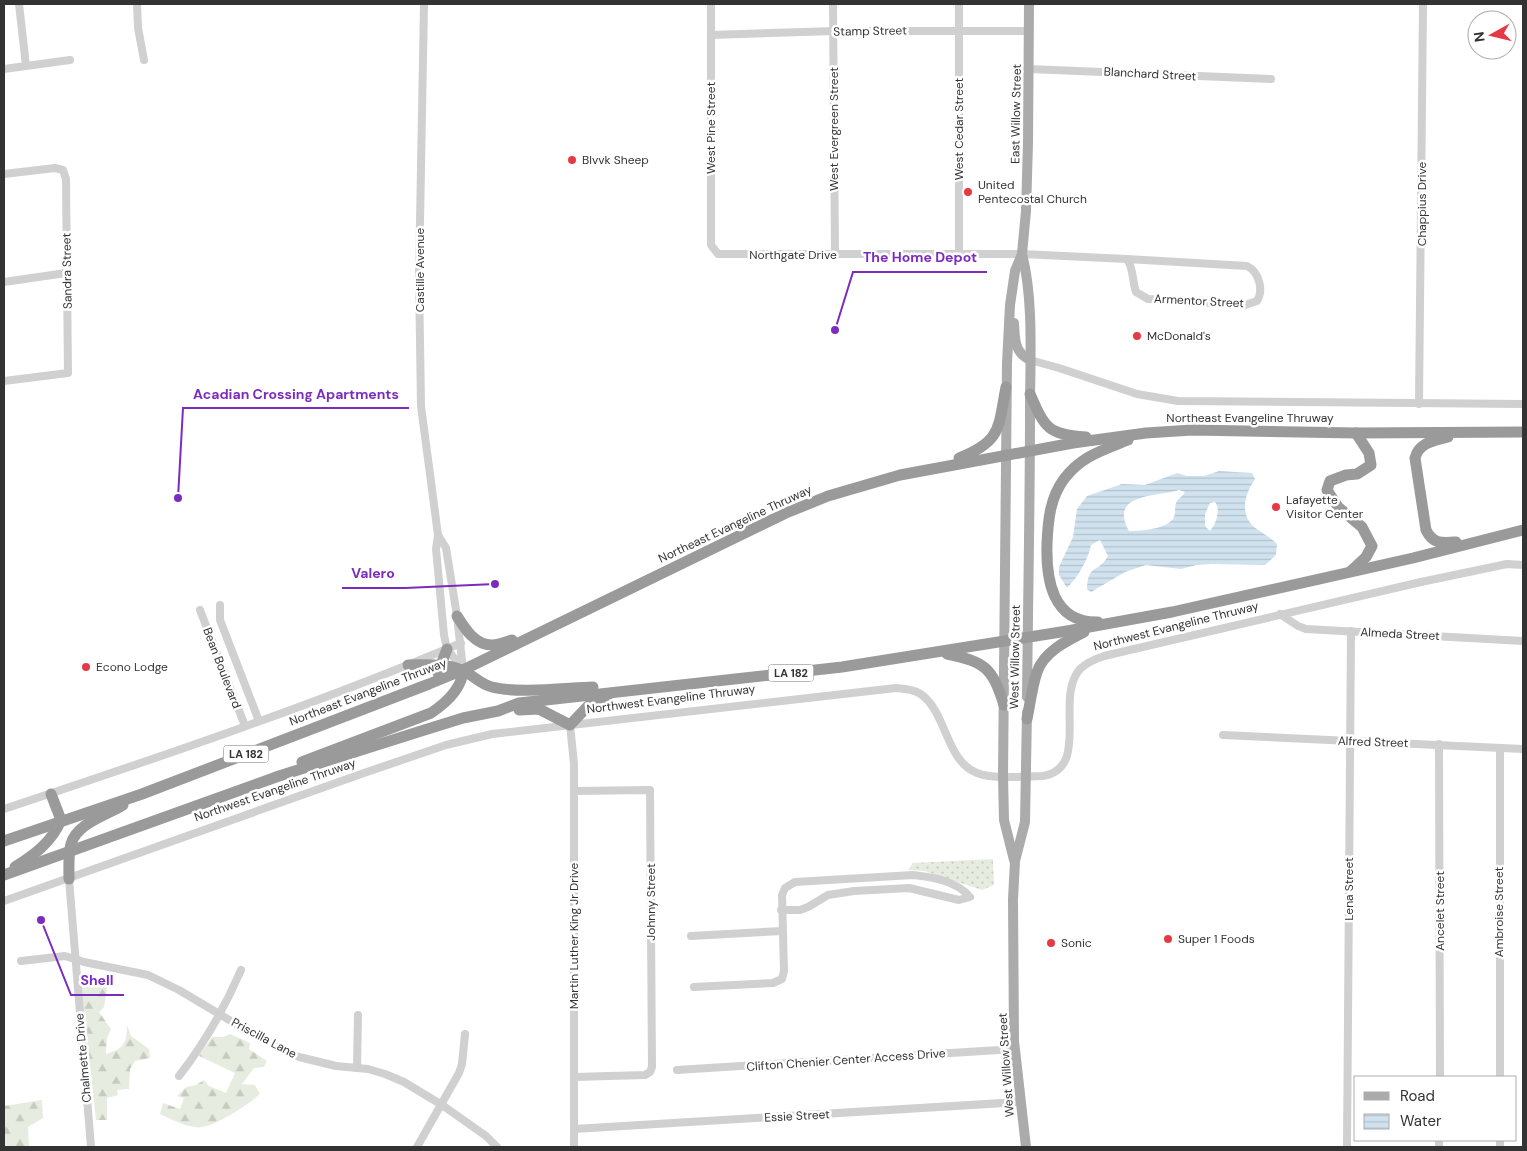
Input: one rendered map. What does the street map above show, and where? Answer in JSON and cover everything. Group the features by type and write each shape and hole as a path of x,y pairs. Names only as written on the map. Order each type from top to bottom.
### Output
{"highway":[{"path":"937,467 972,453 988,443 998,428 1006,387"},
{"path":"1030,394 1039,415 1048,427 1062,435 1102,439"},
{"name":"Northeast Evangeline Thruway","path":"4,841 61,820 142,794 463,670 786,513 867,483 937,467 1146,433 1192,430 1356,433 1523,432"},
{"path":"1123,621 1089,622 1076,618 1058,603 1049,581 1047,549 1049,518 1054,496 1066,477 1080,463 1090,455 1146,433"},
{"path":"1350,572 1366,557 1372,546 1362,526 1338,507 1327,490 1330,481 1346,475 1357,474 1371,465 1369,453 1356,433"},
{"path":"1462,433 1422,446 1417,450 1415,458 1423,519 1430,538 1446,542 1476,541"},
{"name":"Northwest Evangeline Thruway","path":"4,875 279,776 463,718 519,703 842,667 1028,638 1172,612 1413,558 1523,529"},
{"path":"457,616 468,634 478,641 491,645 533,635"},
{"path":"1027,719 1037,671 1049,655 1061,644 1094,626"},
{"path":"428,684 436,677 447,649"},
{"path":"938,652 973,659 989,671 998,685 1004,704"},
{"path":"408,665 440,666 463,670 477,681 492,687 514,690 692,683"},
{"path":"279,776 305,760 431,713 451,697 462,677 463,670"},
{"path":"498,710 539,709 570,725 588,706 614,692"},
{"path":"4,875 45,845 57,830 61,820 51,794"},
{"path":"69,879 70,852 74,837 85,826 142,794"}],"main road":[{"name":"East Willow Street","path":"1005,455 1010,305 1015,271 1022,254 1027,192 1029,4"},
{"name":"East Willow Street","path":"1022,254 1026,269 1028,294 1030,451"},
{"path":"1010,305 1018,350 1023,357 1030,360"},
{"name":"West Willow Street","path":"1026,1147 1015,1049 1013,899 1015,861 1024,822 1026,776 1030,451"},
{"name":"West Willow Street","path":"1005,455 1004,820 1015,861"}],"street":[{"path":"19,4 26,66"},
{"path":"138,4 138,28 144,60"},
{"name":"Castille Avenue","path":"424,4 419,277 421,406 438,535 436,549 437,565 447,649"},
{"name":"West Pine Street","path":"711,4 711,245 715,251"},
{"name":"West Evergreen Street","path":"833,4 835,254"},
{"name":"West Cedar Street","path":"959,4 959,254"},
{"name":"Chappius Drive","path":"1419,404 1423,4"},
{"name":"Stamp Street","path":"711,35 834,31 1029,31"},
{"path":"4,69 70,60"},
{"name":"Blanchard Street","path":"1029,68 1272,79"},
{"name":"Sandra Street","path":"4,174 55,168 63,170 66,179 68,373 4,381"},
{"name":"Northgate Drive","path":"715,251 724,255 1022,254"},
{"name":"Armentor Street","path":"1022,254 1127,259 1247,266 1253,268 1259,280 1260,296 1256,301 1245,304 1148,299 1136,292 1133,283 1132,267 1127,259"},
{"path":"4,282 66,273"},
{"name":"Northeast Evangeline Thruway","path":"1030,360 1136,394 1178,401 1523,404"},
{"name":"Castille Avenue","path":"438,535 446,548 461,643 463,670"},
{"name":"Northwest Evangeline Thruway","path":"4,901 446,745 492,734 896,688 917,692 929,702 960,759 970,770 984,775 1052,775 1063,766 1069,749 1072,684 1080,669 1089,662 1104,656 1280,614 1507,564 1523,565"},
{"name":"Bean Boulevard","path":"220,605 220,620 259,721"},
{"name":"Bean Boulevard","path":"200,610 245,726"},
{"name":"Almeda Street","path":"1280,614 1306,629 1523,641"},
{"name":"Lena Street","path":"1347,1147 1351,631"},
{"name":"Northeast Evangeline Thruway","path":"4,809 259,721 461,643"},
{"path":"447,649 463,670"},
{"name":"Martin Luther King Jr Drive","path":"570,725 574,764 574,1147"},
{"name":"Alfred Street","path":"1223,735 1523,749"},
{"name":"Ancelet Street","path":"1439,744 1440,1076"},
{"name":"Ambroise Street","path":"1500,748 1500,1076"},
{"name":"Johnny Street","path":"574,791 650,790 652,1040 652,1067 647,1074 574,1077"},
{"path":"694,987 778,982 782,979 784,971 781,910 782,895 785,888 795,882 913,875 924,876 963,888 970,897 959,900 908,888 854,891 828,895 800,910 781,910"},
{"path":"921,890 924,876"},
{"name":"Chalmette Drive","path":"69,879 91,1147"},
{"path":"852,879 854,891"},
{"path":"691,936 782,931"},
{"name":"Priscilla Lane","path":"21,961 62,956 148,975 179,990 256,1036 299,1057 336,1066 357,1067 391,1077 442,1104 486,1136 497,1147"},
{"path":"179,1076 198,1051 241,970"},
{"path":"357,1067 358,1015"},
{"path":"417,1147 456,1081 462,1064 465,1034"},
{"name":"Clifton Chenier Center Access Drive","path":"677,1070 1015,1049"},
{"name":"Essie Street","path":"574,1129 1020,1102"}],"green space":[{"path":"993,859 994,885 982,890 924,871 908,870 913,863"},
{"path":"91,982 108,983 104,1007 99,1012 111,1029 107,1038 106,1054 123,1045 127,1025 131,1036 149,1049 150,1058 135,1061 130,1069 129,1089 117,1090 118,1095 107,1098 107,1120 96,1120 91,1073 86,1057 79,989"},
{"path":"230,1034 250,1043 249,1049 267,1061 264,1067 254,1068 242,1084 255,1085 260,1094 224,1118 202,1127 186,1125 160,1114 163,1103 180,1109 184,1098 177,1096 186,1087 196,1085 204,1080 209,1086 226,1093 235,1073 199,1056 212,1037 223,1037"},
{"path":"42,1100 43,1118 28,1127 29,1147 4,1147 4,1106"}],"water":[{"path":"1219,471 1252,473 1255,479 1246,497 1246,516 1254,527 1277,544 1276,555 1265,565 1211,564 1181,569 1146,565 1125,572 1091,592 1087,589 1089,575 1108,556 1100,540 1091,545 1082,568 1067,588 1059,575 1059,567 1073,537 1077,509 1087,496 1122,484 1145,485 1177,473 1187,476 1204,476","holes":["1179,490 1185,492 1177,501 1175,515 1171,521 1161,527 1129,531 1124,519 1125,510 1130,503 1148,496","1215,502 1218,509 1217,517 1210,531 1205,526 1205,514 1210,503"]}],"place":[{"name":"Blvvk Sheep","path":"572,160"},
{"name":"United Pentecostal Church","path":"968,192"},
{"name":"The Home Depot","path":"835,330"},
{"name":"McDonald's","path":"1137,336"},
{"name":"Acadian Crossing Apartments","path":"178,498"},
{"name":"Lafayette Visitor Center","path":"1276,507"},
{"name":"Valero","path":"495,584"},
{"name":"Econo Lodge","path":"86,667"},
{"name":"Shell","path":"41,920"},
{"name":"Super 1 Foods","path":"1168,939"},
{"name":"Sonic","path":"1051,943"}]}
